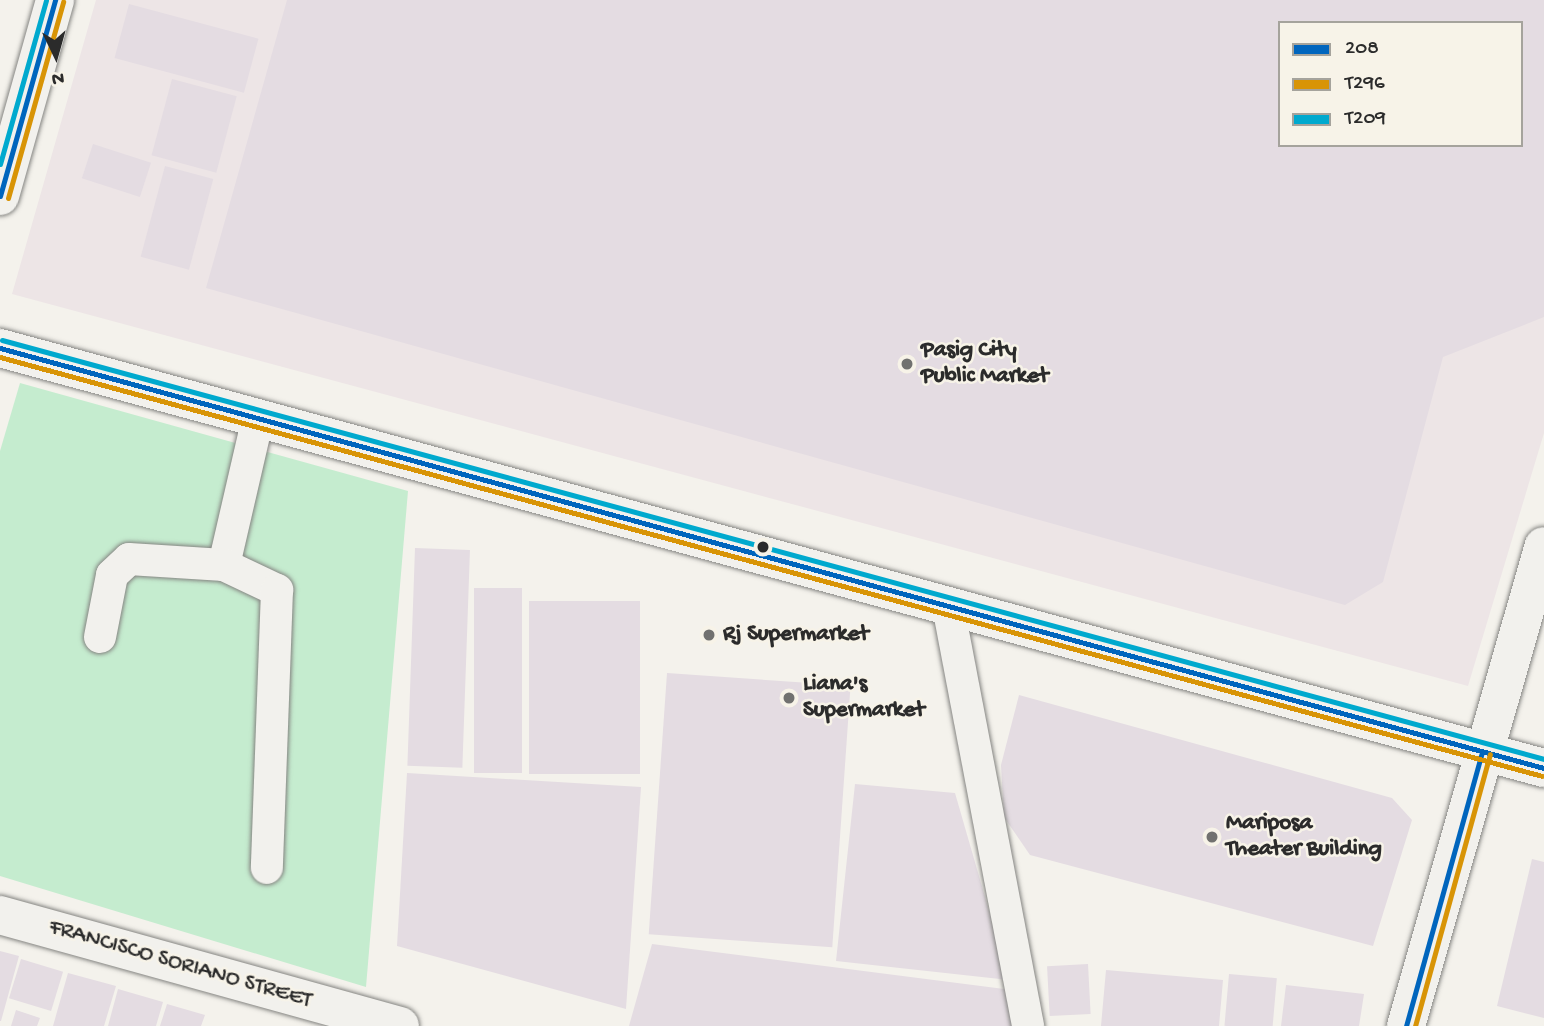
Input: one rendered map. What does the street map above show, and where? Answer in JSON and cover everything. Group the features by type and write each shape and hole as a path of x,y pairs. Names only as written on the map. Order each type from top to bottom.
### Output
{"main road":[{"path":"0,196 55,0"},
{"path":"0,348 1544,768"},
{"path":"1406,1026 1482,752 1544,546"},
{"name":"FRANCISCO SORIANO STREET","path":"0,915 400,1026"}],"lane":[{"path":"224,565 258,418"},
{"path":"100,636 112,575 118,565 129,559 224,565 277,590 267,869"},
{"path":"948,606 1028,1026"}],"shaded area":[{"name":"Pasig City Public Market","path":"96,0 1544,0 1544,433 1468,686 12,294"}],"green space":[{"path":"20,383 408,491 366,987 0,876 0,451"}],"building":[{"name":"Pasig City Public Market","path":"287,0 1544,0 1544,317 1443,357 1383,582 1345,605 206,288"},
{"path":"129,4 258,39 244,93 115,58"},
{"path":"172,79 237,96 216,173 152,155"},
{"path":"93,144 151,163 140,197 82,178"},
{"path":"165,166 213,179 189,270 141,257"},
{"path":"415,548 470,550 462,768 407,766"},
{"path":"474,588 522,588 522,773 474,773"},
{"path":"529,601 640,601 640,774 529,774"},
{"path":"667,673 851,686 832,947 649,934"},
{"name":"Mariposa Theater Building","path":"1019,695 1392,798 1412,820 1373,946 1030,855 1004,817 1001,765"},
{"path":"407,773 641,787 626,1009 397,946"},
{"path":"855,784 955,793 1009,980 836,961"},
{"path":"1532,859 1544,862 1544,1018 1497,1006"},
{"path":"652,944 1012,990 1012,1026 629,1026"},
{"path":"0,951 19,956 1,1021 0,1021"},
{"path":"21,959 63,972 51,1011 9,998"},
{"path":"1088,964 1091,1014 1050,1016 1047,966"},
{"path":"1106,970 1223,980 1219,1026 1101,1026"},
{"path":"68,973 116,986 104,1026 53,1026"},
{"path":"1229,974 1277,978 1273,1026 1224,1026"},
{"path":"1286,985 1364,994 1359,1026 1281,1026"},
{"path":"118,989 163,1002 156,1026 108,1026"},
{"path":"167,1004 205,1015 201,1026 160,1026"},
{"path":"16,1010 40,1018 37,1026 11,1026"}],"transit line":[{"name":"T209","path":"0,164 46,0"},
{"name":"208","path":"0,196 55,0"},
{"name":"T296","path":"8,198 63,2"},
{"name":"T209","path":"2,340 1544,759"},
{"name":"208","path":"0,348 1544,768"},
{"name":"T296","path":"0,357 1542,776"},
{"name":"208","path":"1406,1026 1482,752"},
{"name":"T296","path":"1415,1026 1490,754"}],"place":[{"name":"Pasig City Public Market","path":"907,364"},
{"name":"Rj Supermarket","path":"709,635"},
{"name":"Liana's Supermarket","path":"789,698"},
{"name":"Mariposa Theater Building","path":"1212,837"}]}
